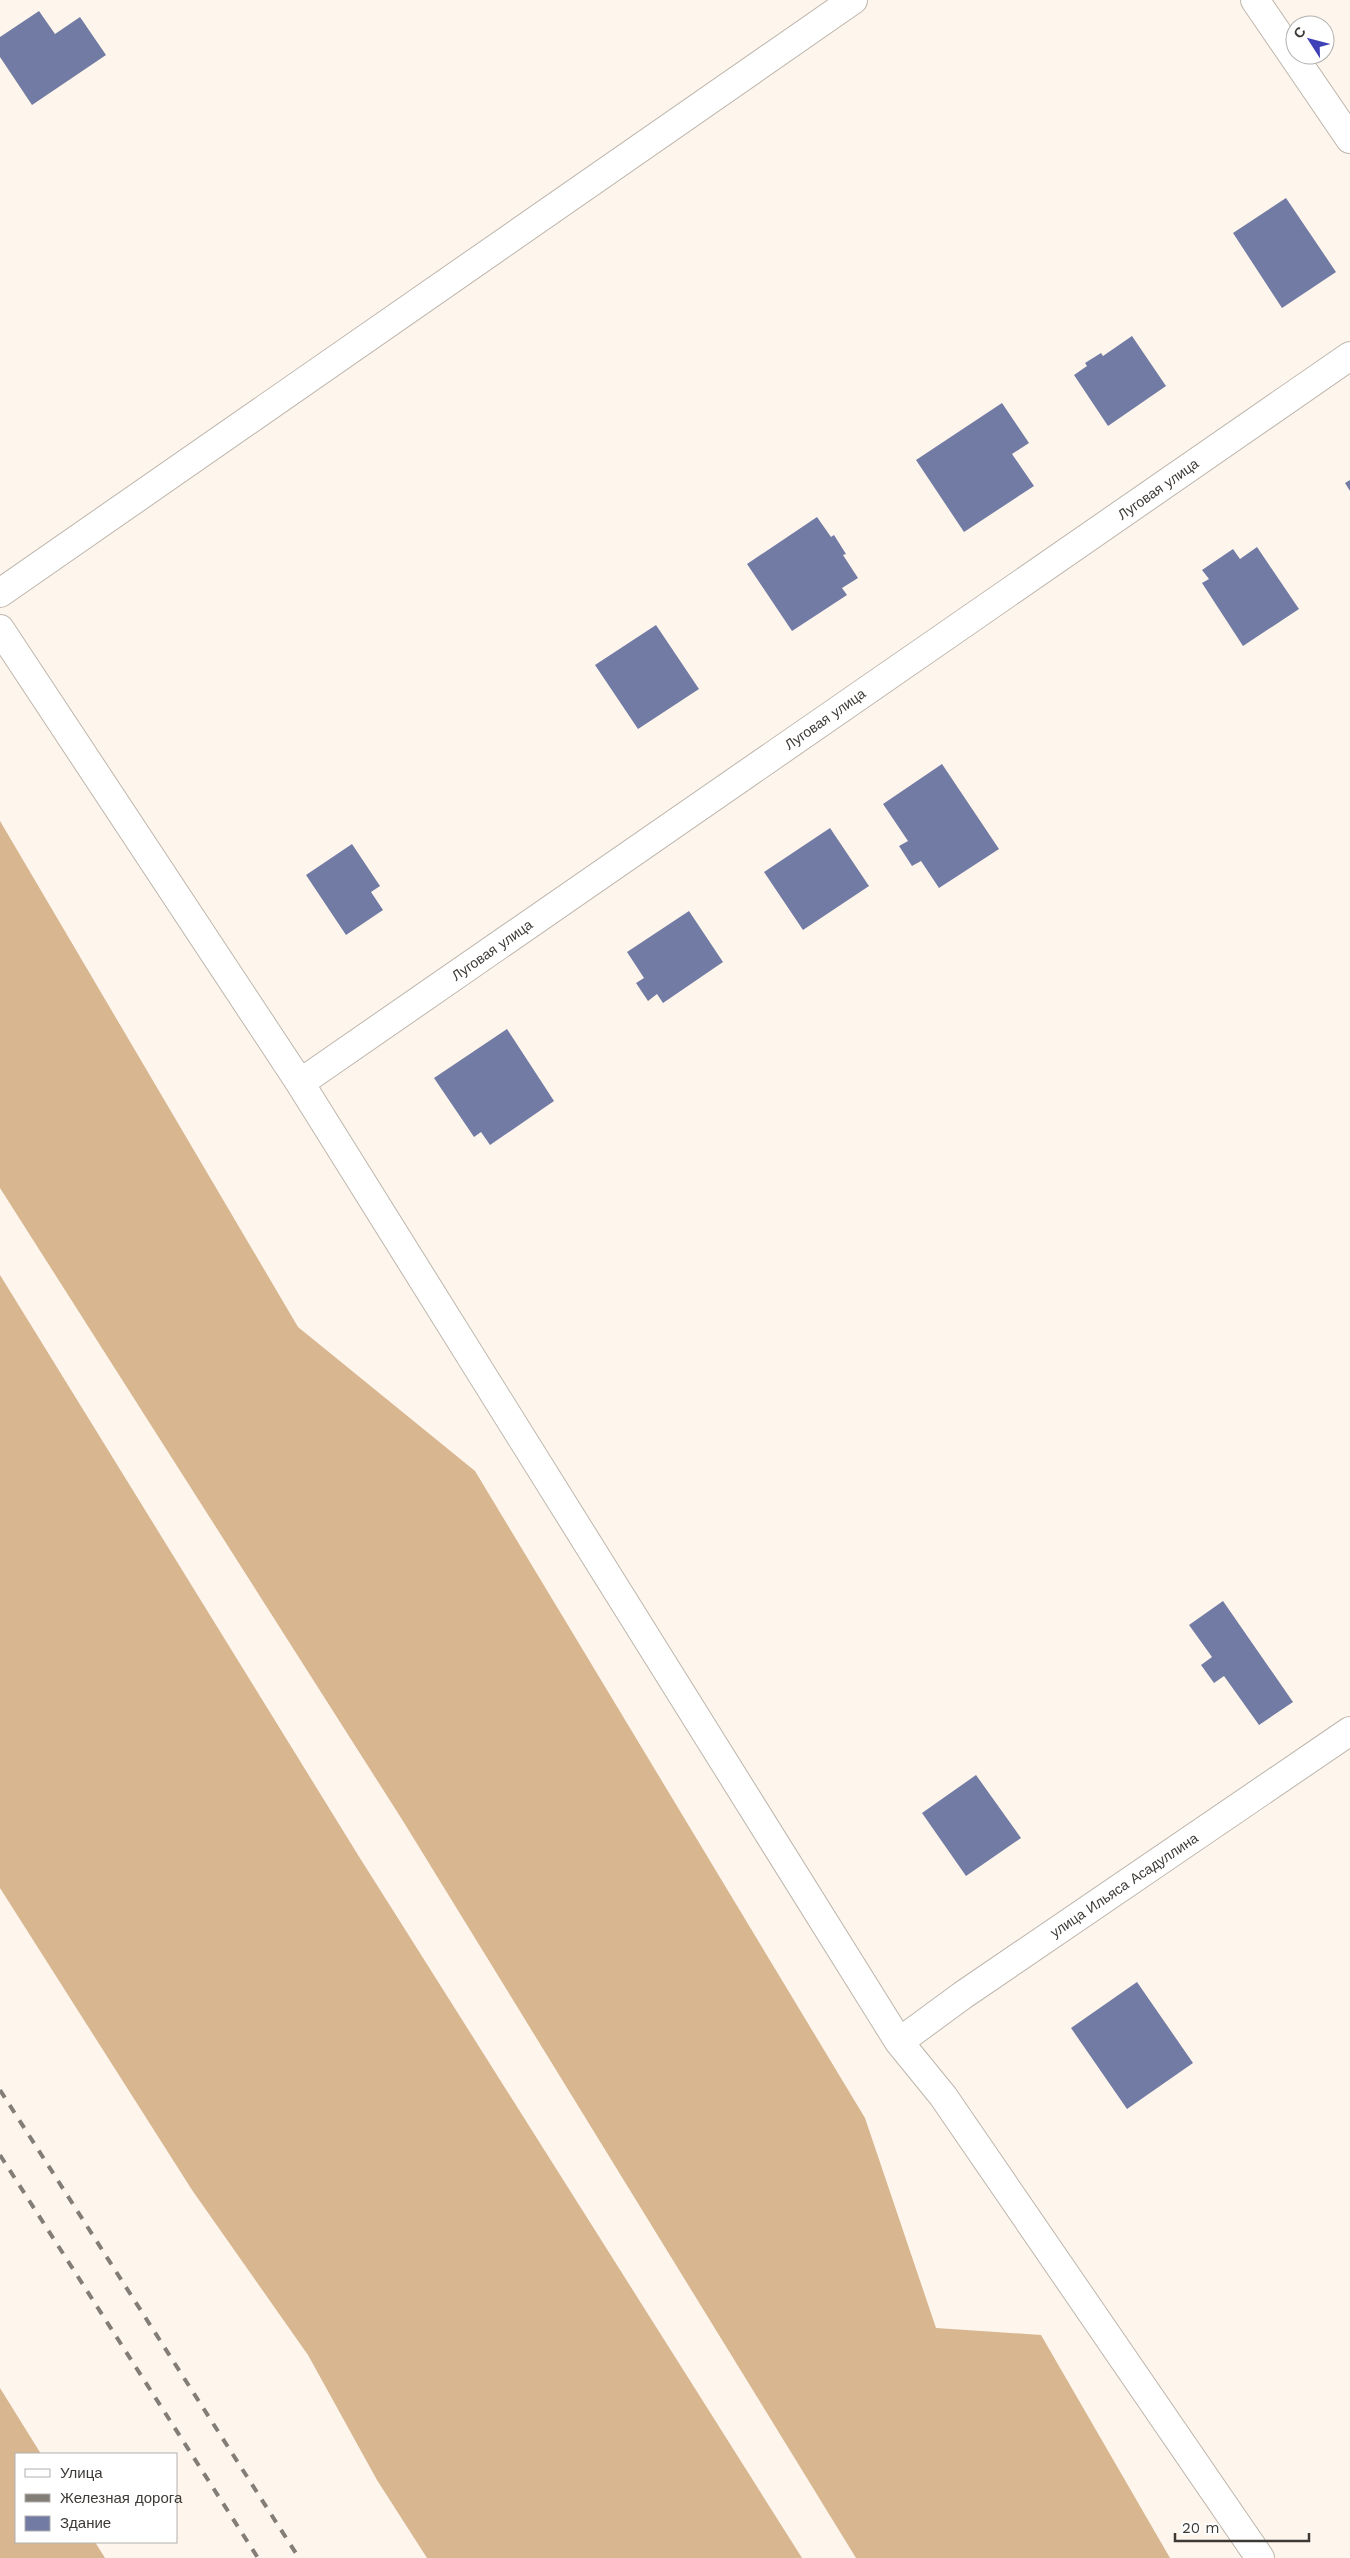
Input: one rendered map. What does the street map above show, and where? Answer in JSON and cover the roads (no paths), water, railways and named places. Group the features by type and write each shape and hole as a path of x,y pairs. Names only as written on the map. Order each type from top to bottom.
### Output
{"street":[{"path":"0,593 853,0"},
{"path":"1254,0 1350,139"},
{"name":"Луговая улица","path":"300,1083 1350,356"},
{"path":"0,629 300,1083 899,2042 943,2096 1260,2558"},
{"name":"улица Ильяса Асадуллина","path":"899,2042 963,1995 1350,1731"}],"railway":[{"path":"0,2090 299,2558"},
{"path":"0,2155 258,2558"}]}
